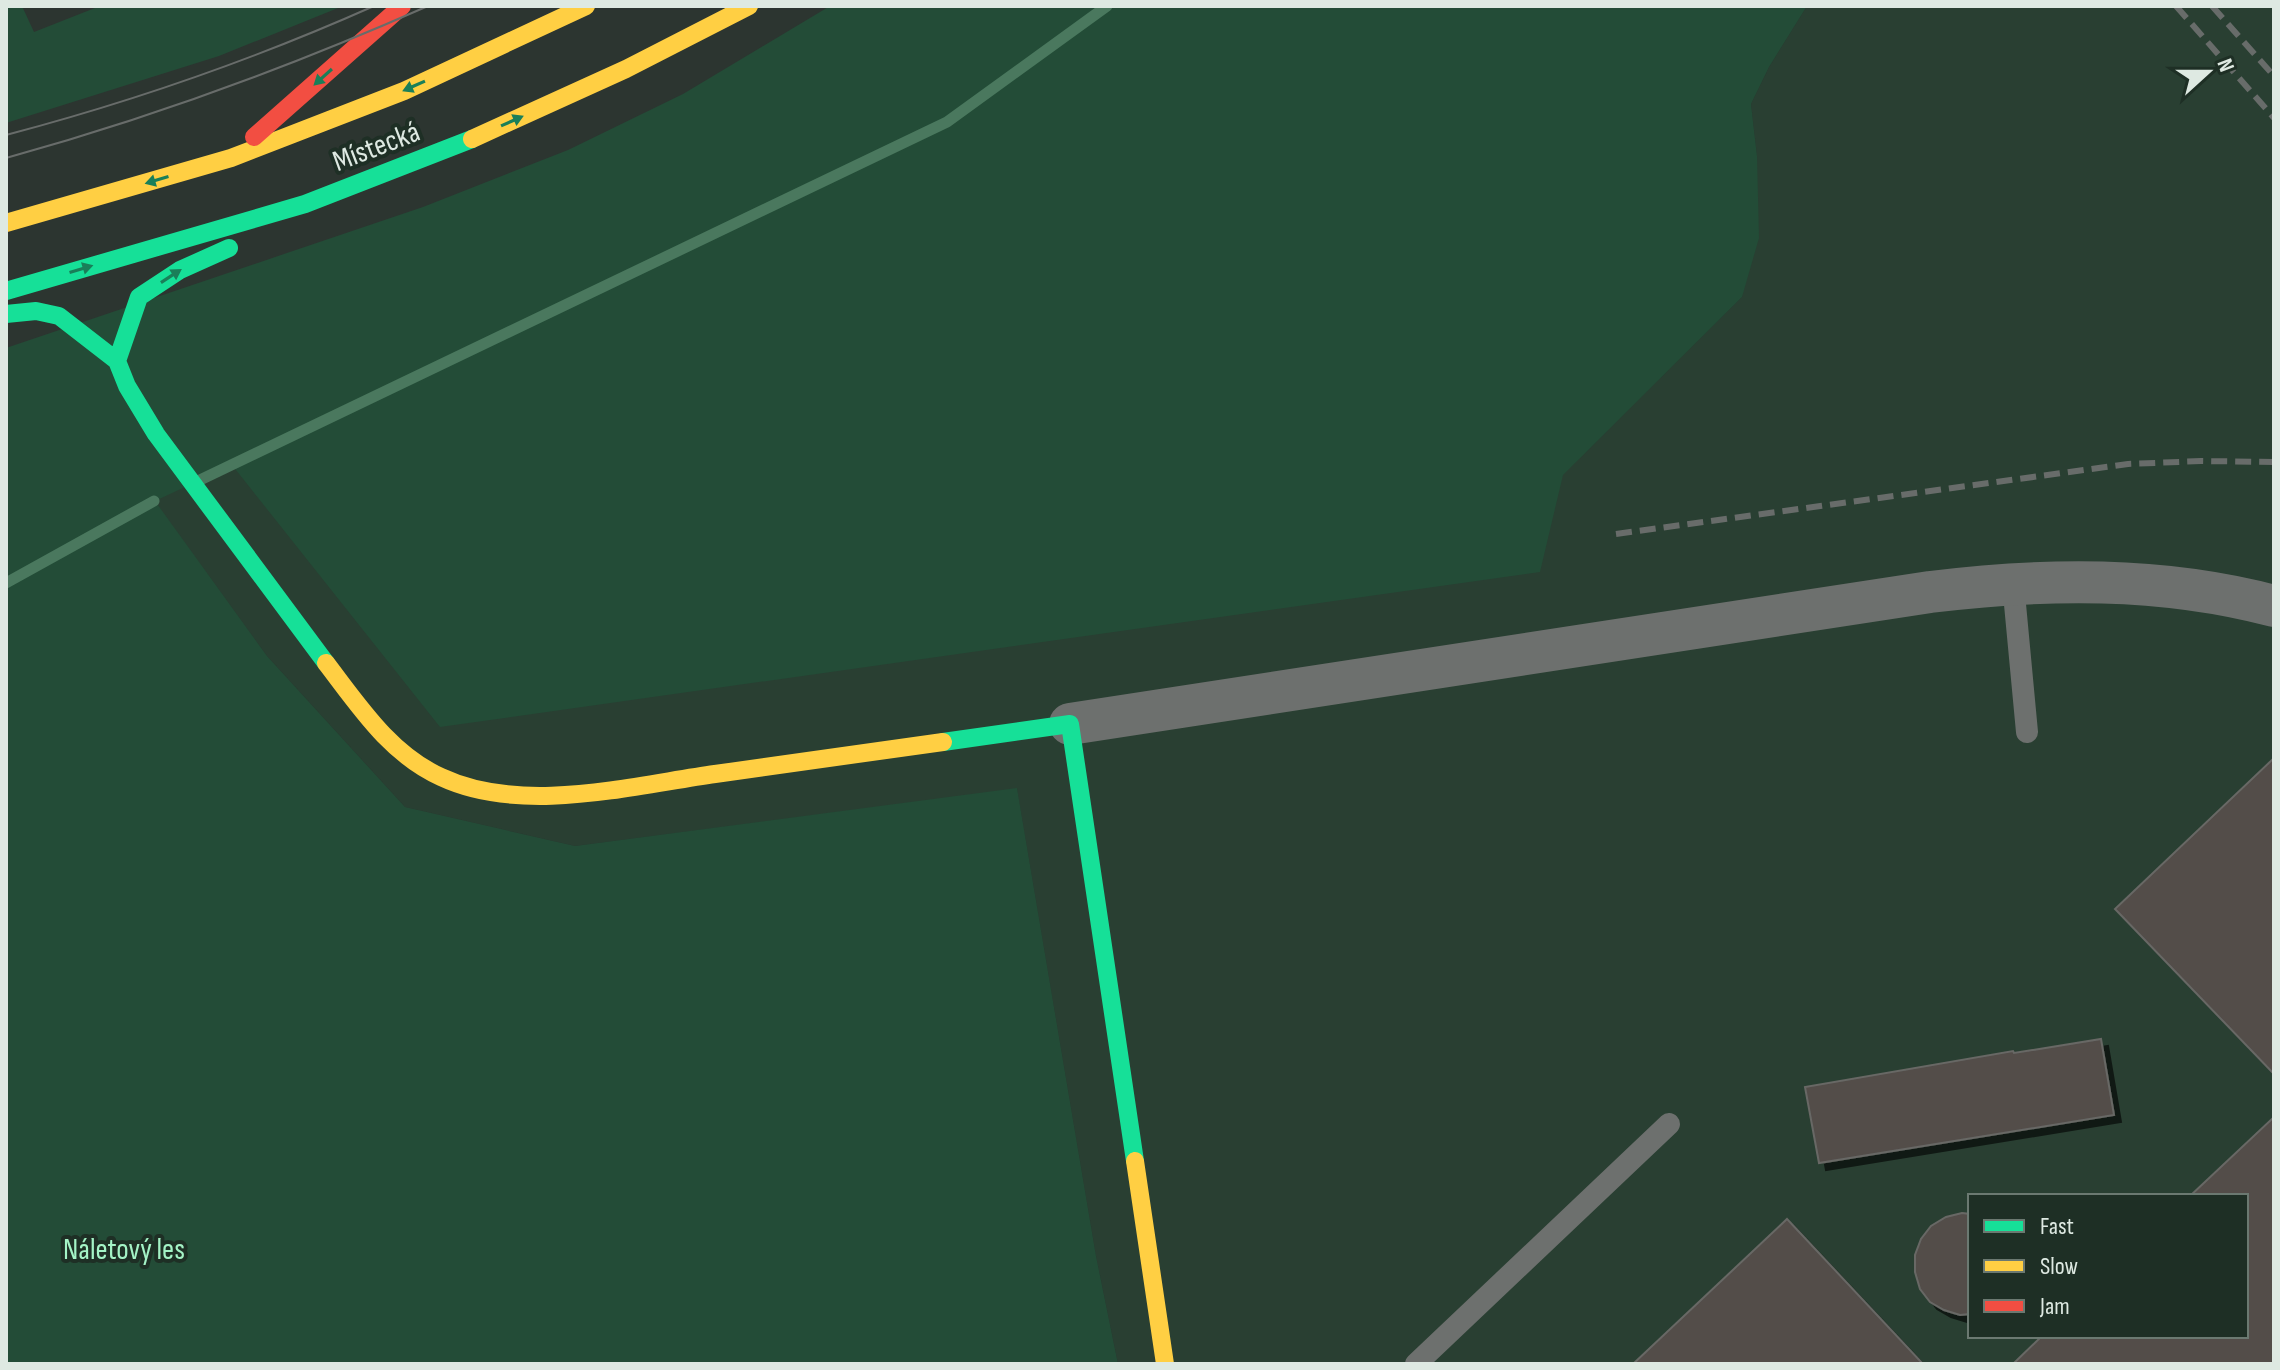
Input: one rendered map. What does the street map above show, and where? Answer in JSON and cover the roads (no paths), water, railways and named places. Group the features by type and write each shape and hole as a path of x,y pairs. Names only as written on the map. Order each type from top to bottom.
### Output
{"main road":[{"path":"231,158 402,6"},
{"name":"Místecká","path":"6,223 231,158 404,91 586,6"},
{"name":"Místecká","path":"6,291 305,204 467,141 626,69 749,6"},
{"path":"117,361 139,297 180,270 467,141"},
{"path":"6,314 36,311 59,316 117,361 127,386 156,434 369,720 402,752 434,775 453,783 487,793 542,796 1070,724 1165,1364"}],"street":[{"path":"1070,724 1930,592 2013,583 2132,583 2185,588 2274,606"}],"lane":[{"path":"2013,583 2027,732"},
{"path":"1416,1364 1669,1124"}],"waterway":[{"path":"200,480 947,122 1107,6"},
{"path":"6,583 154,501"}],"tram line":[{"path":"6,135 192,78 374,6"},
{"path":"6,158 220,90 428,6"}],"railway":[{"path":"2176,6 2274,118"},
{"path":"2212,6 2274,76"},
{"path":"1616,534 2128,464 2274,462"}],"park label":[{"name":"Náletový les","path":"124,1249"}]}
